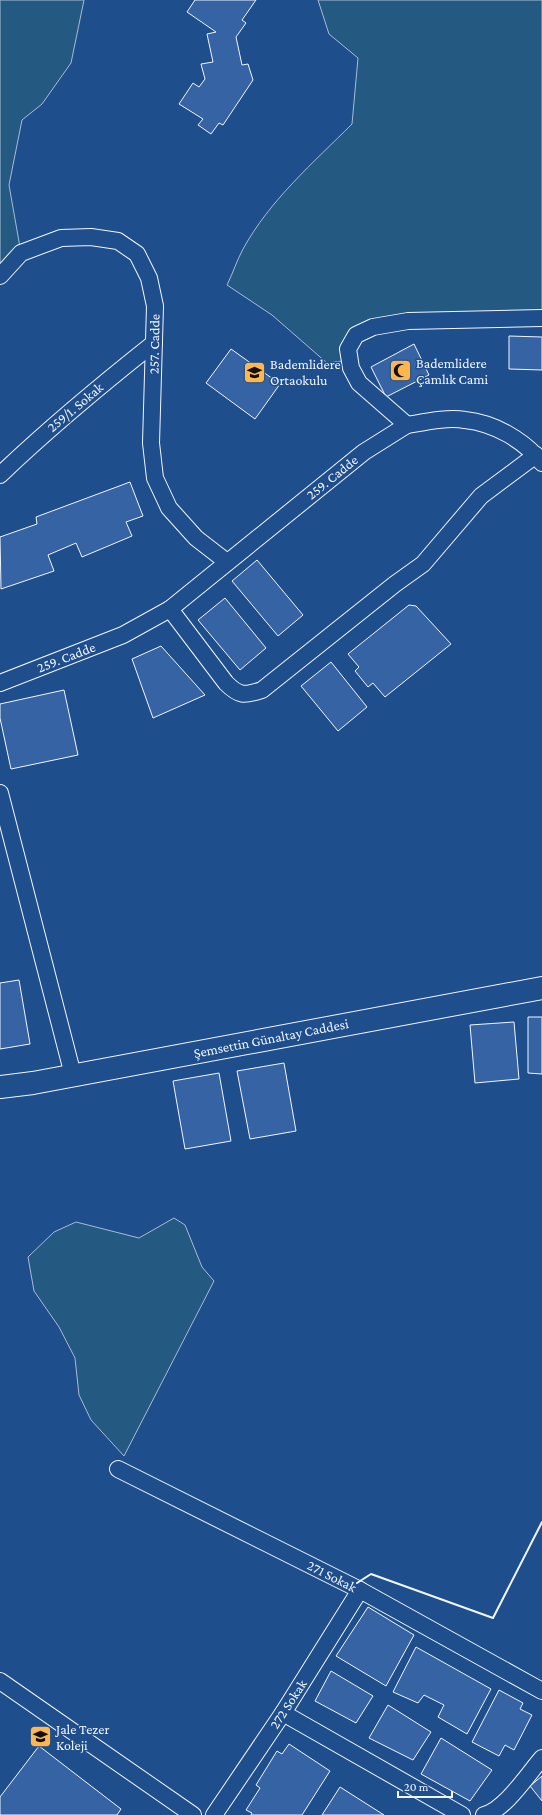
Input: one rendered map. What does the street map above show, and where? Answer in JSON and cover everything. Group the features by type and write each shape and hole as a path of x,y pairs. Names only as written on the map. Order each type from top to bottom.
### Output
{"street":[{"name":"257. Cadde","path":"0,276 20,253 61,238 92,237 118,241 137,254 149,278 155,306 151,443 155,478 169,508 196,538 227,562"},
{"path":"170,609 226,683 236,693 249,694 262,690 395,584 423,564 481,496 540,457 508,434 493,426 465,419 407,425 359,383 351,368 348,350 356,335 373,327 408,321 542,318"},
{"name":"259/1. Sokak","path":"0,475 37,440 90,394 154,343"},
{"name":"259. Cadde","path":"0,683 123,635 170,609 364,452 407,425"},
{"path":"0,793 73,1075"},
{"name":"Şemsettin Günaltay Caddesi","path":"0,1087 73,1075 542,988"},
{"name":"271 Sokak","path":"118,1469 360,1590 542,1691"},
{"name":"272 Sokak","path":"214,1815 283,1713 360,1590"},
{"path":"0,1681 193,1815"},
{"path":"283,1713 462,1815"},
{"path":"484,1815 490,1814 503,1804 542,1758"}],"shaded area":[{"path":"0,0 84,0 71,63 42,104 22,120 9,185 21,253 0,276"},
{"path":"318,0 542,0 542,318 408,321 356,335 350,360 327,363 272,315 227,285 243,249 266,214 307,168 352,124 358,58 329,34"},
{"path":"174,1218 185,1225 202,1267 214,1281 124,1456 91,1420 79,1395 75,1358 59,1327 34,1291 28,1257 54,1232 76,1222 139,1238"}],"building":[{"path":"195,0 256,0 242,20 246,23 236,37 242,65 248,64 253,80 223,125 219,123 211,134 198,125 203,119 179,104 193,83 199,87 205,79 201,64 213,62 207,34 216,32 187,12"},
{"path":"509,336 542,337 542,370 509,369"},
{"name":"Bademlidere Çamlık Cami","path":"414,344 429,375 386,397 371,367"},
{"path":"231,349 280,384 255,419 206,383"},
{"path":"130,482 143,516 126,522 132,536 82,557 76,543 48,555 54,571 1,589 0,537 37,524 36,517"},
{"path":"257,560 303,615 278,636 232,581"},
{"path":"225,598 266,648 240,670 198,620"},
{"path":"409,605 416,606 451,644 385,697 373,683 368,687 355,671 359,667 348,654"},
{"path":"161,646 205,695 153,718 132,659"},
{"path":"331,662 367,707 338,731 301,686"},
{"path":"64,690 78,755 11,769 0,718 0,704"},
{"path":"19,980 30,1044 0,1049 0,983"},
{"path":"528,1017 542,1017 542,1074 528,1073"},
{"path":"514,1022 519,1079 475,1083 470,1025"},
{"path":"284,1063 296,1131 250,1139 237,1071"},
{"path":"219,1073 231,1141 185,1149 173,1081"},
{"path":"368,1607 414,1635 386,1686 336,1656"},
{"path":"416,1647 491,1689 467,1734 438,1717 444,1705 424,1695 418,1703 393,1692"},
{"path":"331,1671 373,1696 356,1723 315,1701"},
{"path":"499,1690 523,1703 520,1709 532,1715 514,1750 505,1745 499,1756 472,1742"},
{"path":"388,1705 431,1732 413,1760 369,1738"},
{"path":"441,1738 492,1770 470,1801 421,1774"},
{"path":"289,1744 330,1771 302,1815 251,1815 252,1813 246,1810 260,1788 256,1785 277,1751 282,1754"},
{"path":"39,1746 121,1809 117,1815 0,1815 0,1797"},
{"path":"542,1776 542,1801 530,1786"},
{"path":"340,1787 384,1815 322,1815"}],"wall":[{"path":"357,1583 371,1574 493,1618 542,1522"}],"place":[{"name":"Bademlidere Çamlık Cami","path":"400,371"},
{"name":"Bademlidere Ortaokulu","path":"255,372"},
{"name":"Jale Tezer Koleji","path":"40,1737"}]}
